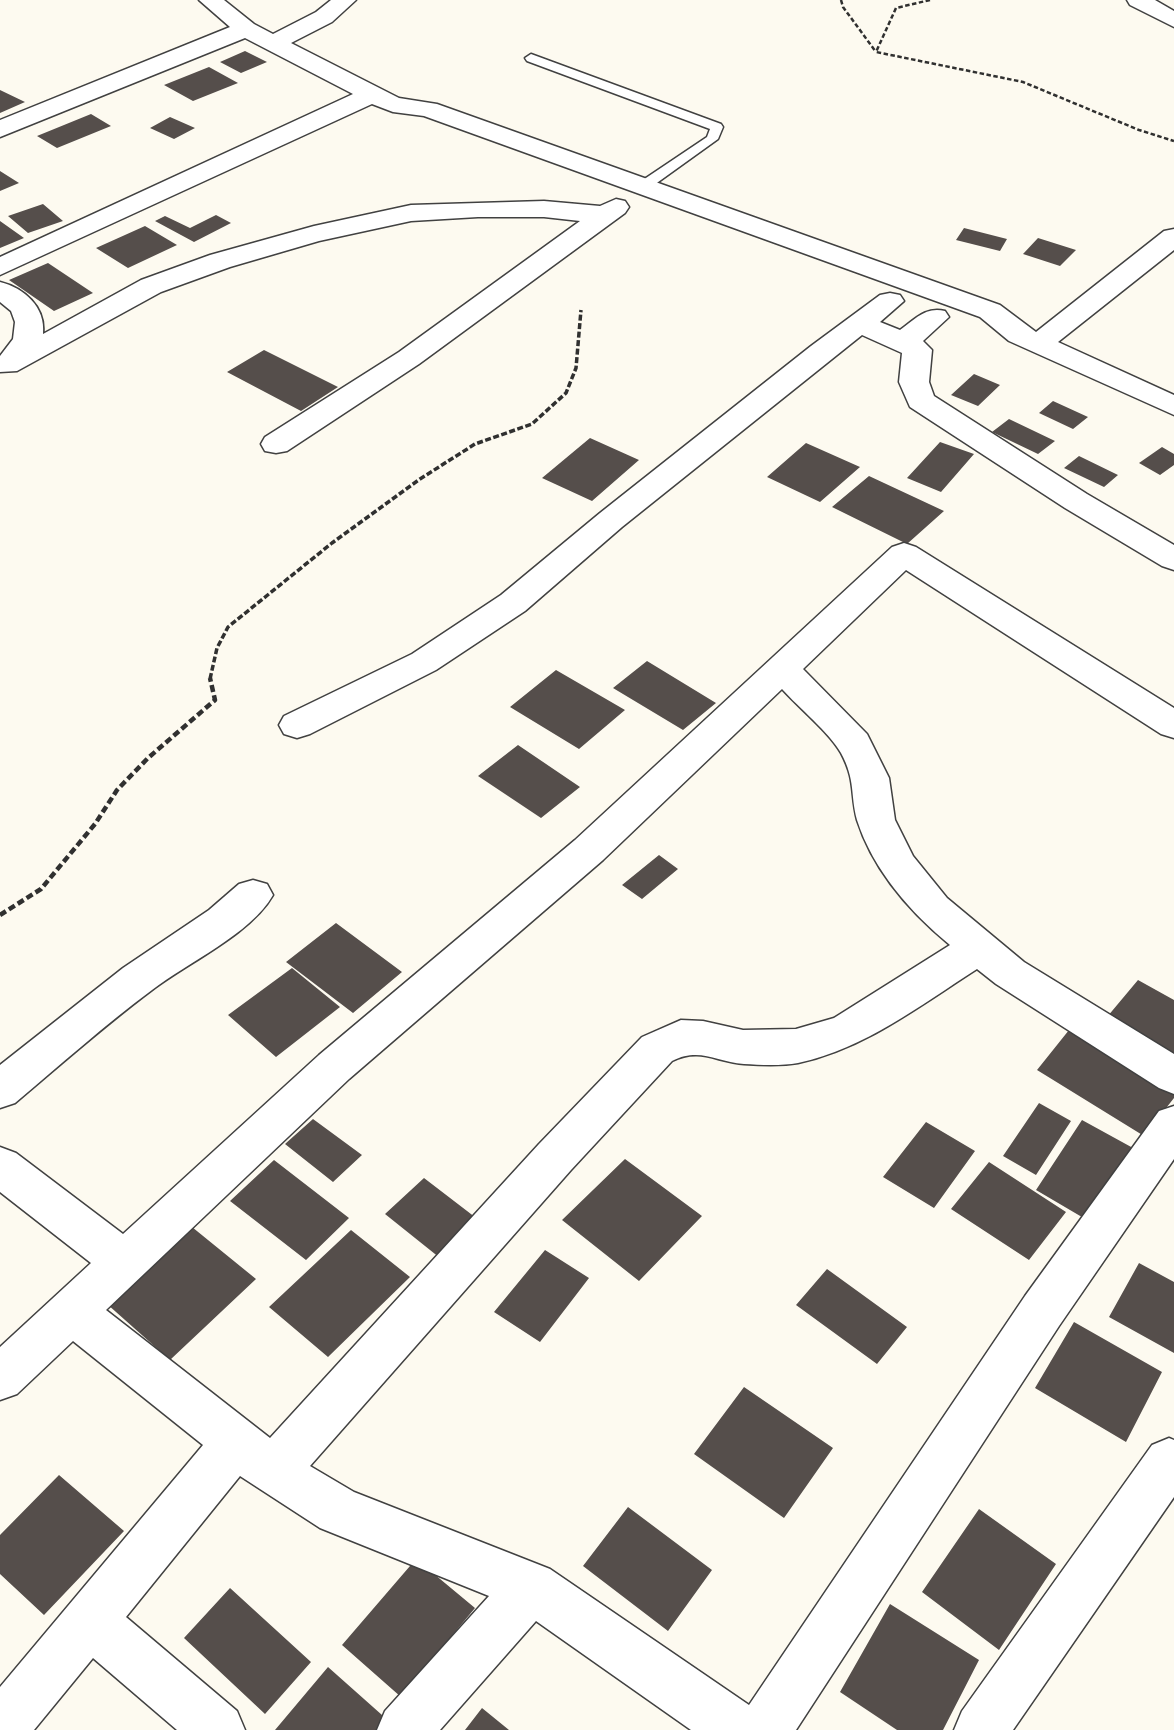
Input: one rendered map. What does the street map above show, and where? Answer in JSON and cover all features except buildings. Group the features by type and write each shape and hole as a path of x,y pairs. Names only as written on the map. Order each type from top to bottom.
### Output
{"street":[{"path":"211,0 246,29 383,100 428,109 990,311 1028,340 1174,405"},
{"path":"273,43 324,17 345,0"},
{"path":"1138,0 1174,20"},
{"path":"0,129 246,29"},
{"path":"383,100 400,126 612,210 977,332 1028,340 1174,237"},
{"path":"0,267 383,100"},
{"path":"276,444 409,358 642,187"},
{"path":"7,365 151,286 220,261 314,234 411,213 478,209 612,210"},
{"path":"0,290 24,308 28,318 27,342 7,365"},
{"path":"297,725 424,662 513,603 611,520 890,301"},
{"path":"904,341 935,317"},
{"path":"858,324 904,341 917,350 914,382 922,401 1076,501 1174,559"},
{"path":"0,1378 334,1067 589,850 904,554 1174,725"},
{"path":"782,668 854,743 871,778 876,820 898,865 933,909 1010,973 1174,1076"},
{"path":"0,1090 137,979 223,920 253,895"},
{"path":"0,1729 89,1620 555,1157 657,1049 681,1037 704,1038 743,1047 796,1046 847,1031 979,947"},
{"path":"764,1730 1042,1311 1174,1124"},
{"path":"0,1166 123,1261"},
{"path":"70,1310 255,1457 338,1510 531,1587 738,1730"},
{"path":"981,1730 1169,1462"},
{"path":"404,1730 531,1587"},
{"path":"89,1620 218,1730"}],"lane":[{"path":"531,58 717,127 712,139 642,187"}],"path":[{"path":"841,0 843,7 876,52 1023,82 1139,130 1174,141"},
{"path":"876,52 896,8 930,0"},
{"path":"0,915 41,890 95,824 117,790 148,758 215,700 210,678 217,648 228,627 332,543 420,479 475,444 532,424 566,393 576,368 580,310"}]}
